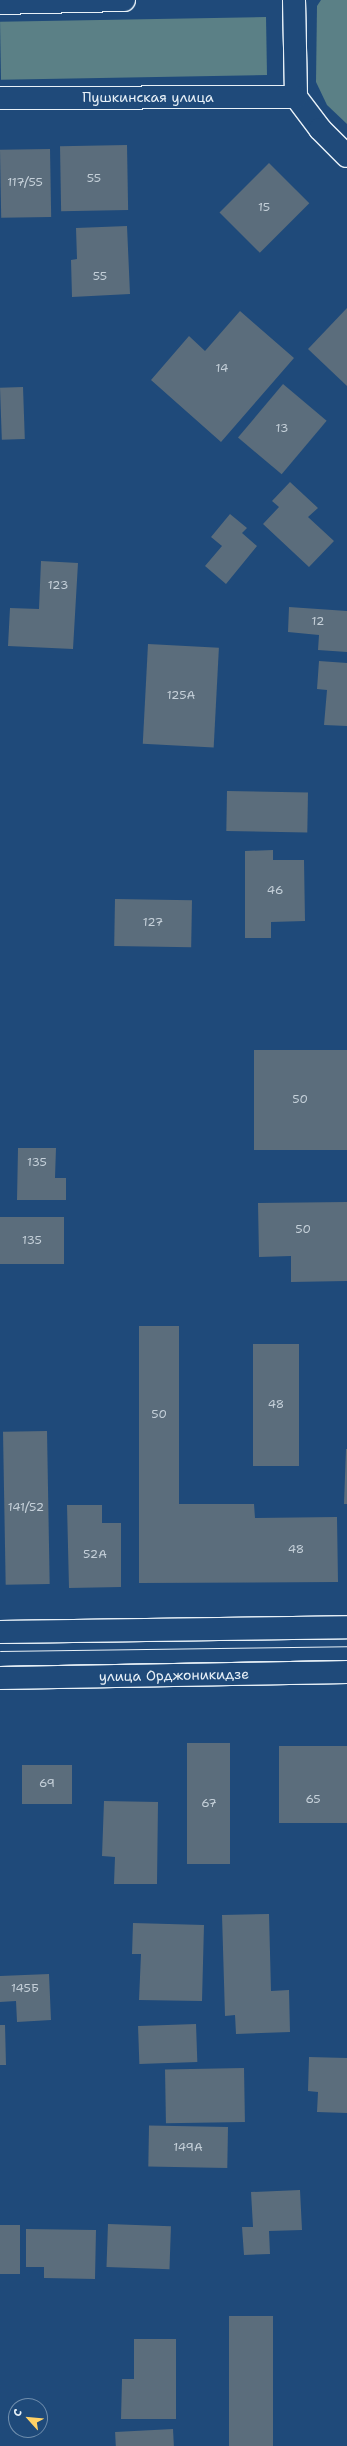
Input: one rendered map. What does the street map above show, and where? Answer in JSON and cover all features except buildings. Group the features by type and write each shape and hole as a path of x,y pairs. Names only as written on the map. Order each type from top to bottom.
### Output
{"street":[{"path":"0,3 124,0"},
{"path":"294,0 296,97 320,128 347,156"},
{"name":"Пушкинская улица","path":"0,98 296,97"},
{"path":"0,1632 347,1627"},
{"name":"улица Орджоникидзе","path":"0,1678 347,1672"}],"green space":[{"path":"321,0 347,0 347,124 327,105 316,82 317,6"},
{"path":"266,17 267,75 1,80 0,22"}],"tram line":[{"path":"0,1651 347,1646"},
{"path":"0,1666 347,1660"}]}
